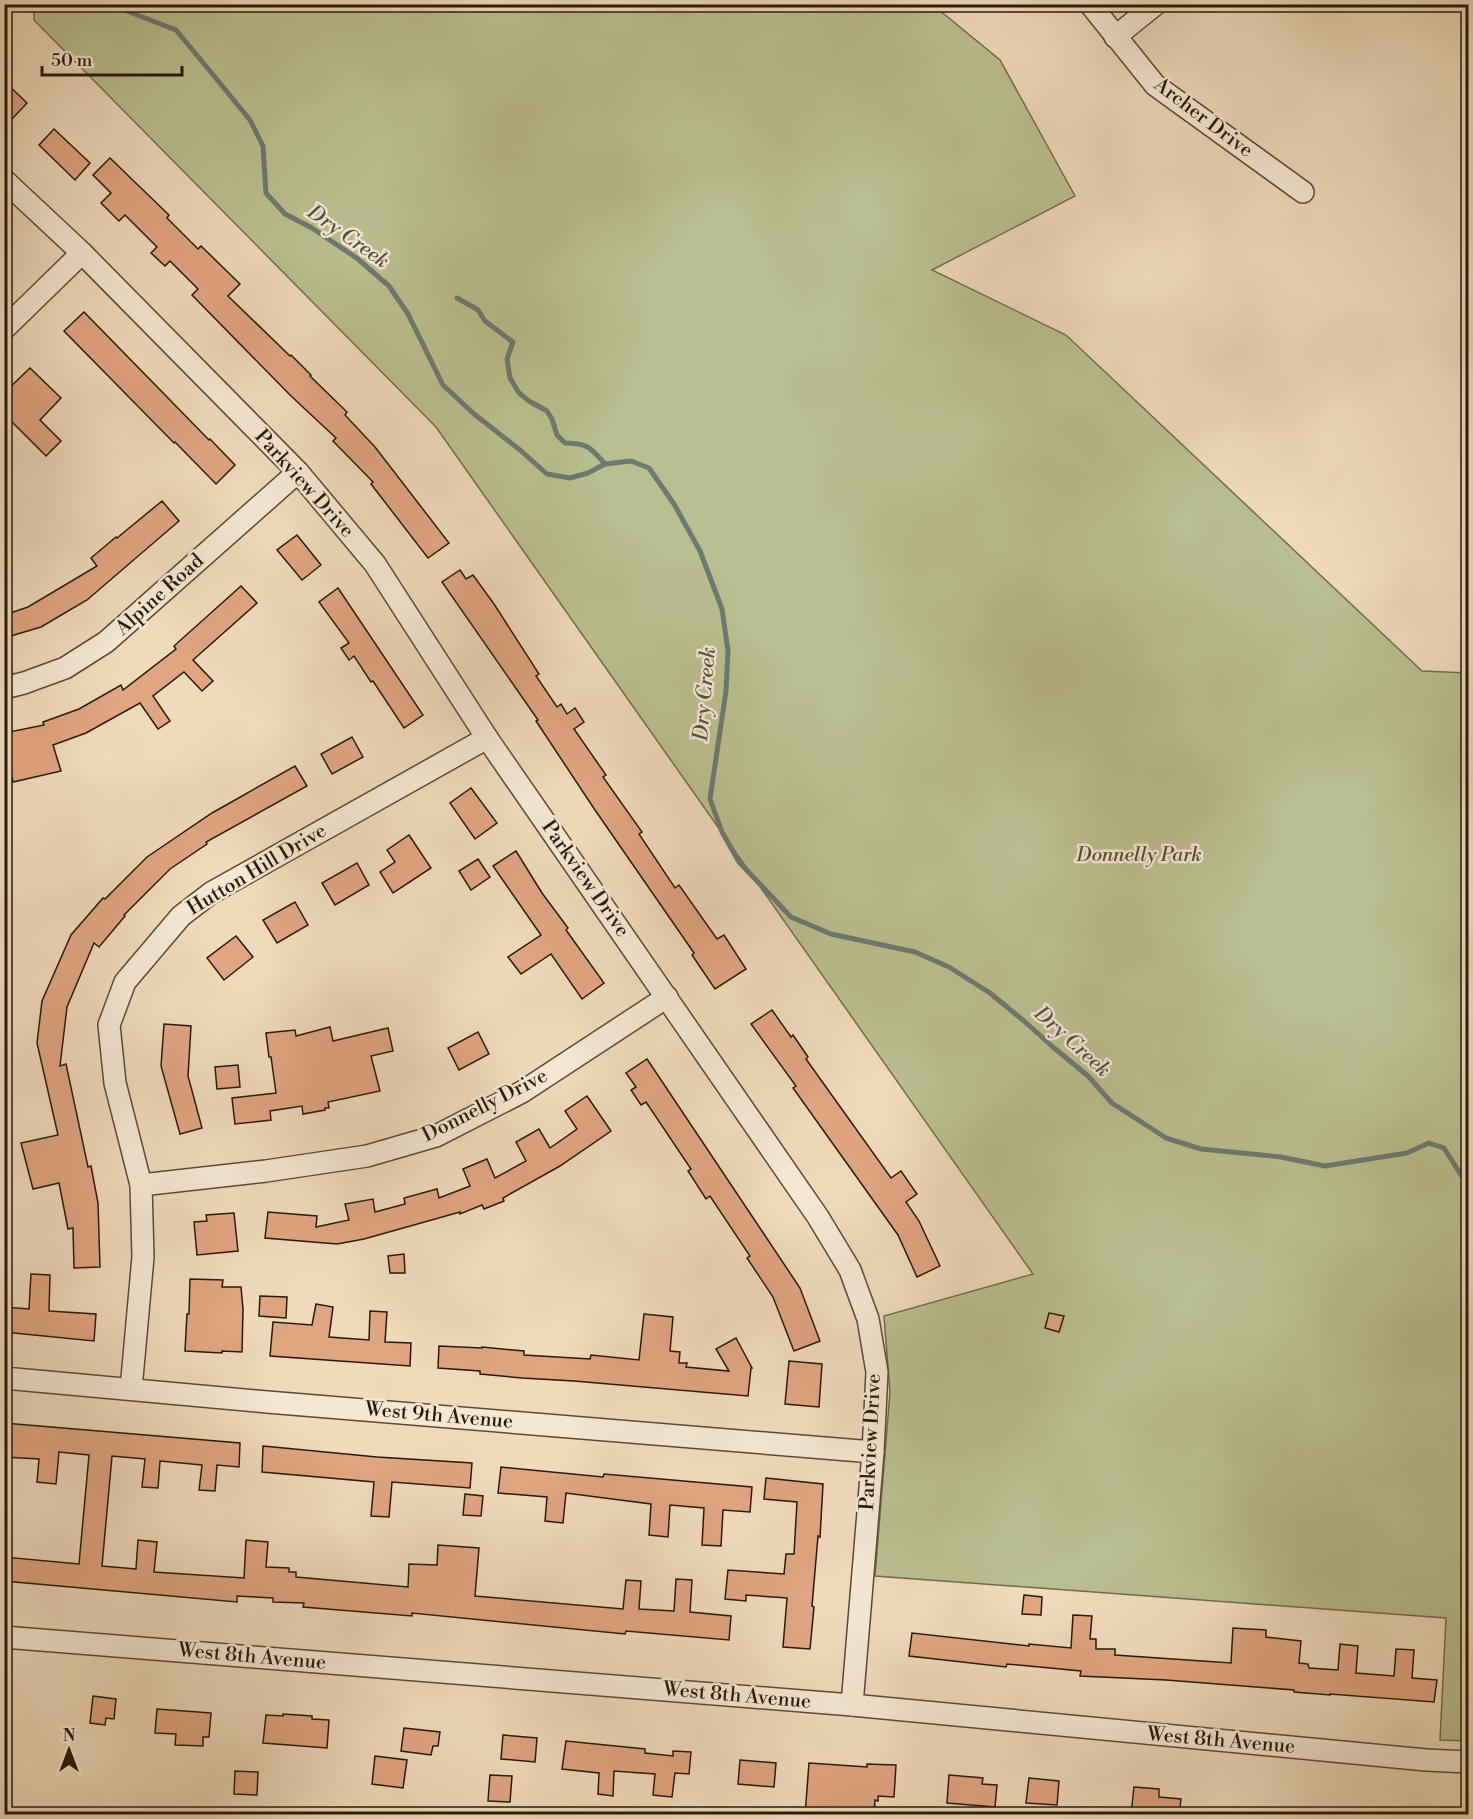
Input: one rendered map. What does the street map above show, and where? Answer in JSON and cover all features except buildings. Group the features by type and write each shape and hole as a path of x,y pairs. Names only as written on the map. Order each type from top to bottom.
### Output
{"street":[{"name":"Archer Drive","path":"1090,4 1155,85 1303,192"},
{"path":"1115,37 1156,4"},
{"name":"Parkview Drive","path":"4,180 82,253 298,472 375,564 487,738 818,1217 850,1270 868,1319 877,1372 873,1452 852,1706"},
{"path":"4,329 82,253"},
{"name":"Alpine Road","path":"4,688 24,684 64,668 106,642 298,472"},
{"name":"Hutton Hill Drive","path":"131,1389 143,1257 141,1185 115,1083 109,1025 125,982 181,916 211,893 487,738"},
{"name":"Donnelly Drive","path":"141,1185 266,1171 367,1156 436,1136 522,1092 667,997"},
{"name":"West 9th Avenue","path":"4,1378 873,1452"},
{"name":"West 8th Avenue","path":"4,1637 852,1706 1403,1758 1468,1762"}],"green space":[{"name":"Donnelly Park","path":"34,5 933,5 1000,60 1075,196 932,270 1066,335 1422,671 1468,673 1468,1741 1440,1740 1446,1618 875,1576 890,1392 884,1316 1033,1274 436,427 34,20"}],"waterway":[{"name":"Dry Creek","path":"109,4 176,30 250,120 263,146 266,193 285,214 312,228 358,259 389,286 408,314 443,385 474,414 547,474 570,478 588,473 605,464 631,461 649,468 674,504 700,551 722,609 728,651 726,691 710,799 722,832 739,862 791,917 831,934 915,952 949,967 990,993 1024,1021 1088,1076 1112,1103 1166,1138 1201,1149 1281,1157 1325,1166 1407,1153 1429,1143 1444,1148 1468,1186"},
{"path":"457,298 478,310 485,321 513,342 507,359 510,378 519,393 547,411 557,435 565,443 584,445 605,464"}]}
